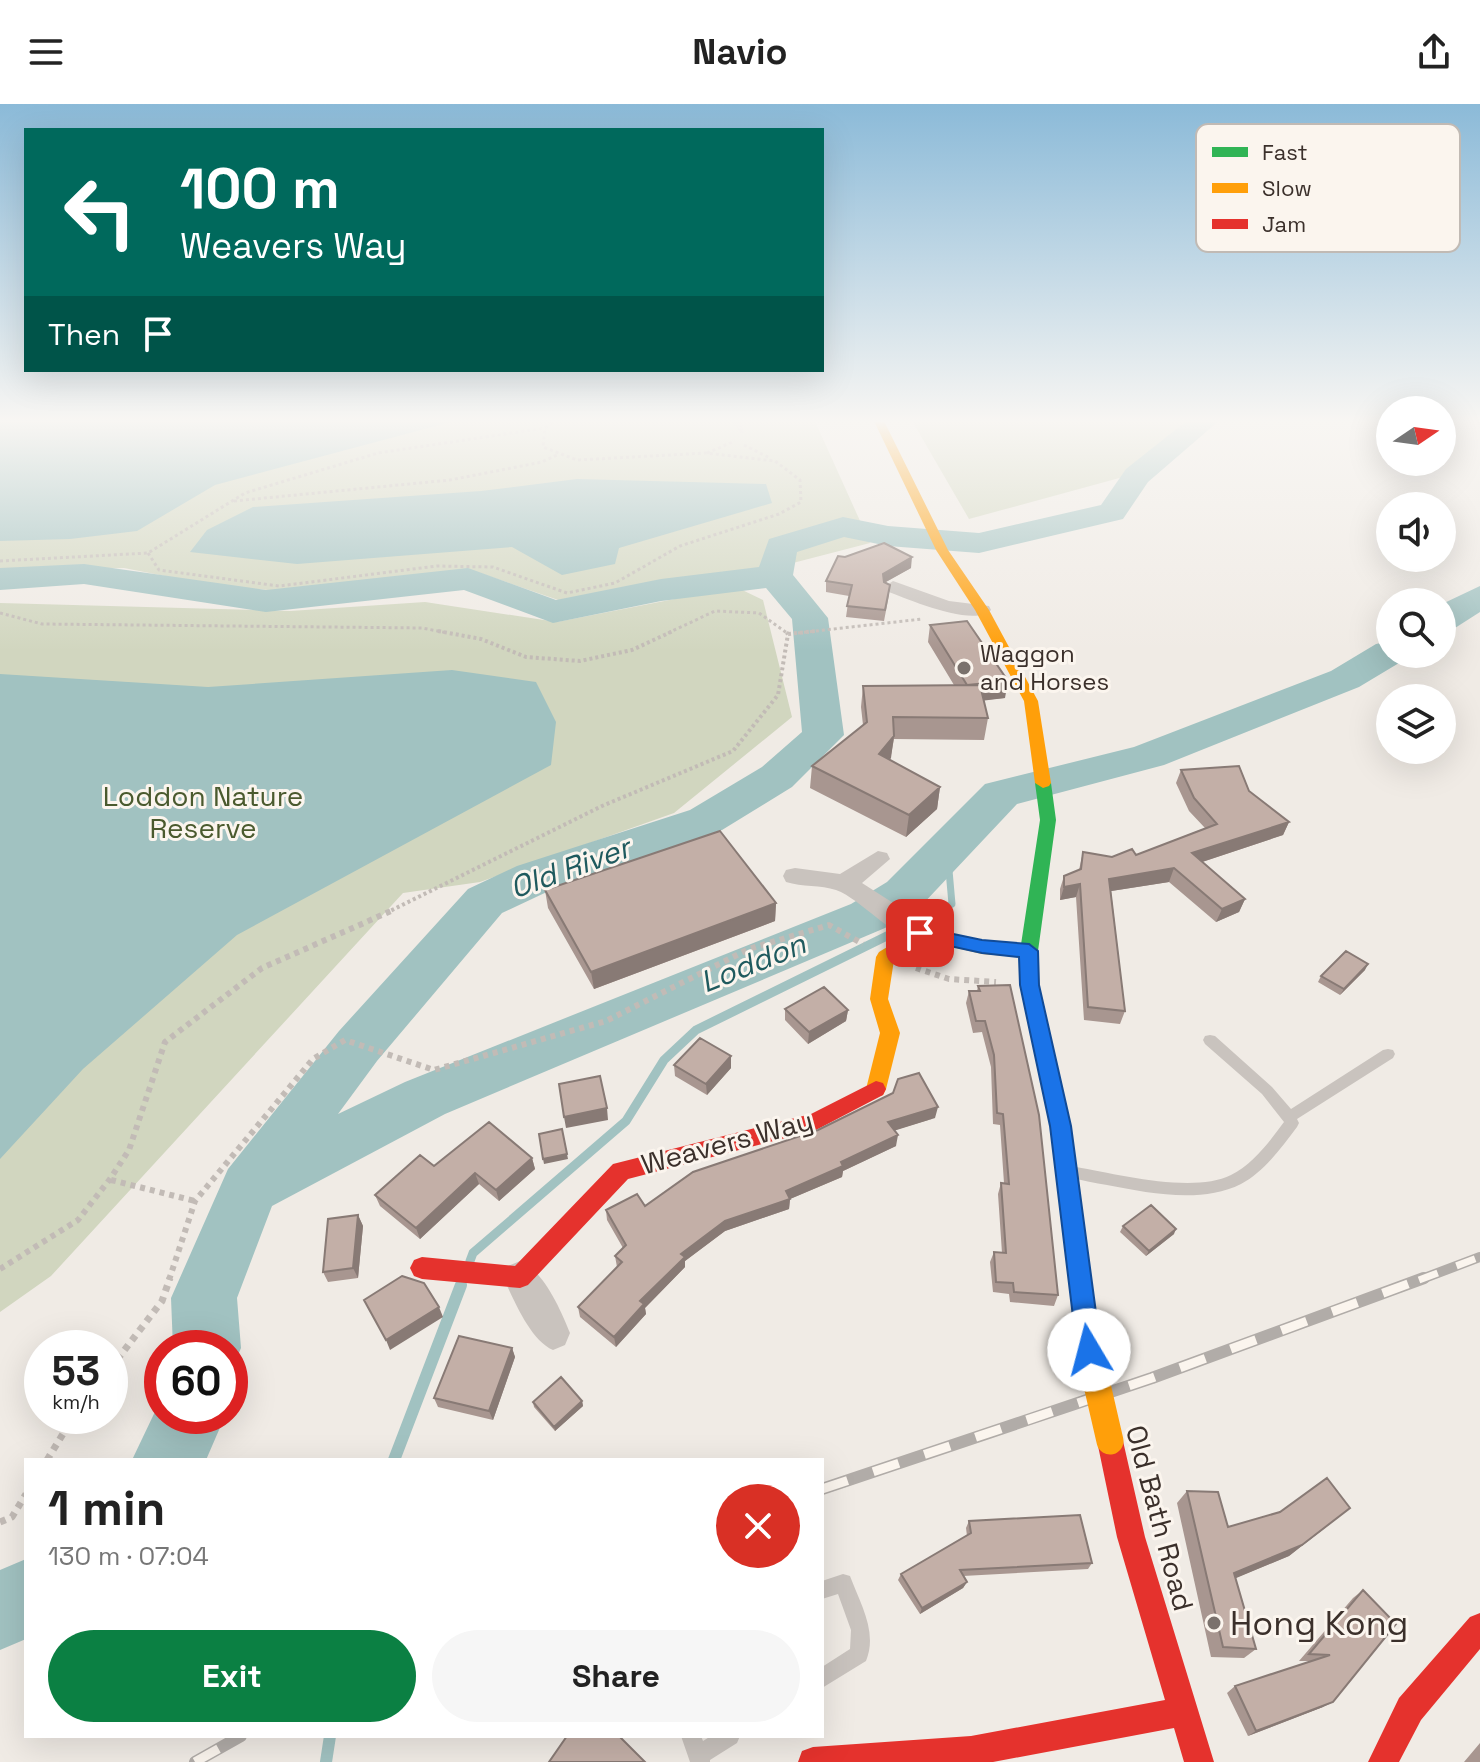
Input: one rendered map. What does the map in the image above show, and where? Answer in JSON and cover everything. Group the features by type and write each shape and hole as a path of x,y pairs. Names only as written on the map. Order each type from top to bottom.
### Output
{"main road":[{"name":"Old Bath Road","path":"914,496 942,550 982,610 1031,701 1048,820 1029,951 1029,985 1061,1126 1089,1350 1131,1537 1199,1762"},
{"path":"917,931 982,947 1029,951"},
{"name":"Weavers Way","path":"520,1277 621,1171 816,1121 876,1089 890,1033 879,999 885,957 917,931"},
{"path":"422,1268 520,1277"},
{"path":"1383,1762 1386,1746 1422,1696 1480,1627"},
{"path":"813,1762 971,1751 1185,1711"}],"street":[{"path":"893,587 946,606 982,610"},
{"path":"850,888 878,859"},
{"path":"795,876 850,888 917,931"},
{"path":"520,1277 553,1333"}],"lane":[{"path":"1065,1171 1178,1191 1234,1180 1275,1146 1292,1123 1287,1109 1231,1063 1210,1040"},
{"path":"1289,1117 1388,1054"},
{"path":"824,1589 843,1583 861,1630 859,1654 824,1677"},
{"path":"697,1751 726,1738"}],"path":[{"path":"0,561 148,553 240,496"},
{"path":"231,502 287,496"},
{"path":"148,553 159,570 279,586 437,566 493,567 567,593 615,583 680,546 779,514 801,502 801,496"},
{"path":"788,634 846,630 982,610"},
{"path":"0,613 42,624 88,626 422,628 481,639 526,657 580,661 632,650 715,611 759,613 788,634"},
{"path":"0,1269 78,1220 110,1179 129,1150 165,1042 262,968 430,893 602,806 733,751 778,695 788,634"},
{"path":"128,1345 162,1301 195,1201 313,1059 345,1040 434,1070 606,1021 749,949 829,925 874,950"},
{"path":"910,965 949,979 1029,985"},
{"path":"110,1179 195,1201"},
{"path":"48,1458 63,1434"},
{"path":"0,1522 12,1517 24,1497"}],"green space":[{"path":"0,496 849,496 870,543 762,571 662,580 567,603 477,572 290,592 211,585 124,568 0,571"},
{"path":"956,496 1052,496 969,519"},
{"name":"Loddon Nature Reserve","path":"736,587 763,600 792,717 674,813 480,882 403,893 51,1276 0,1312 0,603 290,611 425,602 557,622"}],"water":[{"path":"0,496 196,496 137,531 70,539 0,541"},
{"path":"404,496 770,496 772,503 619,548 615,564 562,575 512,547 297,564 190,552 207,530 253,507"},
{"path":"452,670 536,682 556,722 551,765 237,935 83,1069 0,1159 0,674 208,687"}],"building":[{"path":"884,543 912,557 883,574 884,582 890,585 885,610 847,606 852,585 826,581 838,556 845,557"},
{"path":"967,621 1008,681 967,685 930,625"},
{"path":"980,685 988,718 893,717 894,736 879,754 940,787 909,815 812,766 867,722 863,686"},
{"path":"1239,766 1249,791 1289,822 1192,853 1245,899 1222,909 1174,868 1109,879 1125,1011 1088,1007 1080,884 1064,887 1064,876 1081,869 1083,852 1112,857 1132,849 1136,855 1217,824 1194,798 1181,770"},
{"path":"720,831 776,903 591,972 545,890"},
{"path":"1346,951 1368,964 1344,989 1321,976"},
{"path":"1010,985 1039,1115 1058,1295 1014,1292 1013,1283 996,1282 994,1252 1006,1253 1001,1183 1009,1184 1003,1114 997,1113 994,1055 985,1021 976,1021 969,991 980,991 978,986"},
{"path":"824,987 848,1010 809,1032 785,1009"},
{"path":"700,1038 731,1056 706,1084 674,1065"},
{"path":"919,1073 938,1107 888,1122 898,1135 841,1162 843,1166 786,1191 790,1199 725,1221 681,1254 685,1257 640,1301 644,1304 614,1337 578,1307 622,1262 615,1256 626,1245 606,1210 637,1194 645,1206 693,1172 818,1130 893,1093 898,1079"},
{"path":"600,1076 607,1108 564,1117 559,1084"},
{"path":"489,1122 532,1158 496,1190 475,1173 416,1228 375,1195 420,1155 434,1166"},
{"path":"562,1129 567,1154 543,1159 539,1134"},
{"path":"1151,1205 1176,1229 1149,1251 1123,1226"},
{"path":"358,1215 353,1268 323,1272 328,1219"},
{"path":"402,1276 424,1283 439,1307 386,1340 364,1300"},
{"path":"459,1336 512,1348 489,1411 434,1398"},
{"path":"561,1377 582,1401 554,1427 533,1402"},
{"path":"1327,1478 1350,1508 1302,1545 1234,1573 1256,1649 1223,1647 1187,1491 1218,1492 1228,1527 1280,1512"},
{"path":"1080,1515 1092,1563 960,1570 967,1582 922,1608 901,1574 971,1533 969,1521"},
{"path":"1363,1590 1396,1624 1333,1702 1256,1731 1235,1686 1330,1655 1309,1654"},
{"path":"566,1738 621,1738 645,1762 549,1762"}],"waterway":[{"name":"Old River","path":"775,576 781,546 843,527 888,536 979,543 1112,512 1123,496"},
{"name":"Old River","path":"0,579 84,574 266,601 468,579 553,612 661,590 775,576"},
{"name":"Old River","path":"249,1188 358,1046 485,901 534,878 706,820 777,777 823,735 810,618 775,576"},
{"name":"Loddon","path":"1456,612 1480,597"},
{"name":"Loddon","path":"249,1188 425,1098 785,953 868,916 904,894 1001,794 1149,756 1345,679 1376,660"},
{"path":"938,911 952,904 947,848"},
{"path":"913,923 938,911"},
{"path":"934,913 938,911"},
{"path":"470,1261 473,1253 626,1121 664,1060 696,1030 897,931"},
{"name":"Loddon","path":"206,1330 204,1298 249,1188"},
{"path":"395,1458 461,1285"},
{"name":"Loddon","path":"169,1458 181,1434"},
{"name":"Loddon","path":"0,1611 24,1599"},
{"path":"326,1762 330,1738"}],"railway":[{"path":"1419,1280 1480,1257"},
{"path":"824,1488 1152,1378 1424,1278"},
{"path":"195,1762 237,1738"}],"traffic: fast":[{"path":"1043,783 1048,820 1029,951 1029,985 1061,1126 1089,1350"}],"traffic: slow":[{"path":"916,496 942,550 982,610 1031,701 1043,783"},
{"path":"876,1089 890,1033 879,999 885,957 920,933 982,947 1029,951"},
{"path":"1089,1350 1110,1441"}],"traffic: jam":[{"path":"422,1268 520,1277 621,1171 816,1121 876,1089"},
{"path":"1110,1441 1131,1537 1199,1762"},
{"path":"1383,1762 1410,1709 1480,1627"},
{"path":"813,1762 971,1751 1185,1711"}],"place":[{"name":"Waggon and Horses","path":"964,668"},
{"name":"Hong Kong","path":"1214,1623"}],"route":[{"path":"920,933 982,947 1029,951 1029,985 1061,1126 1089,1350"}]}
